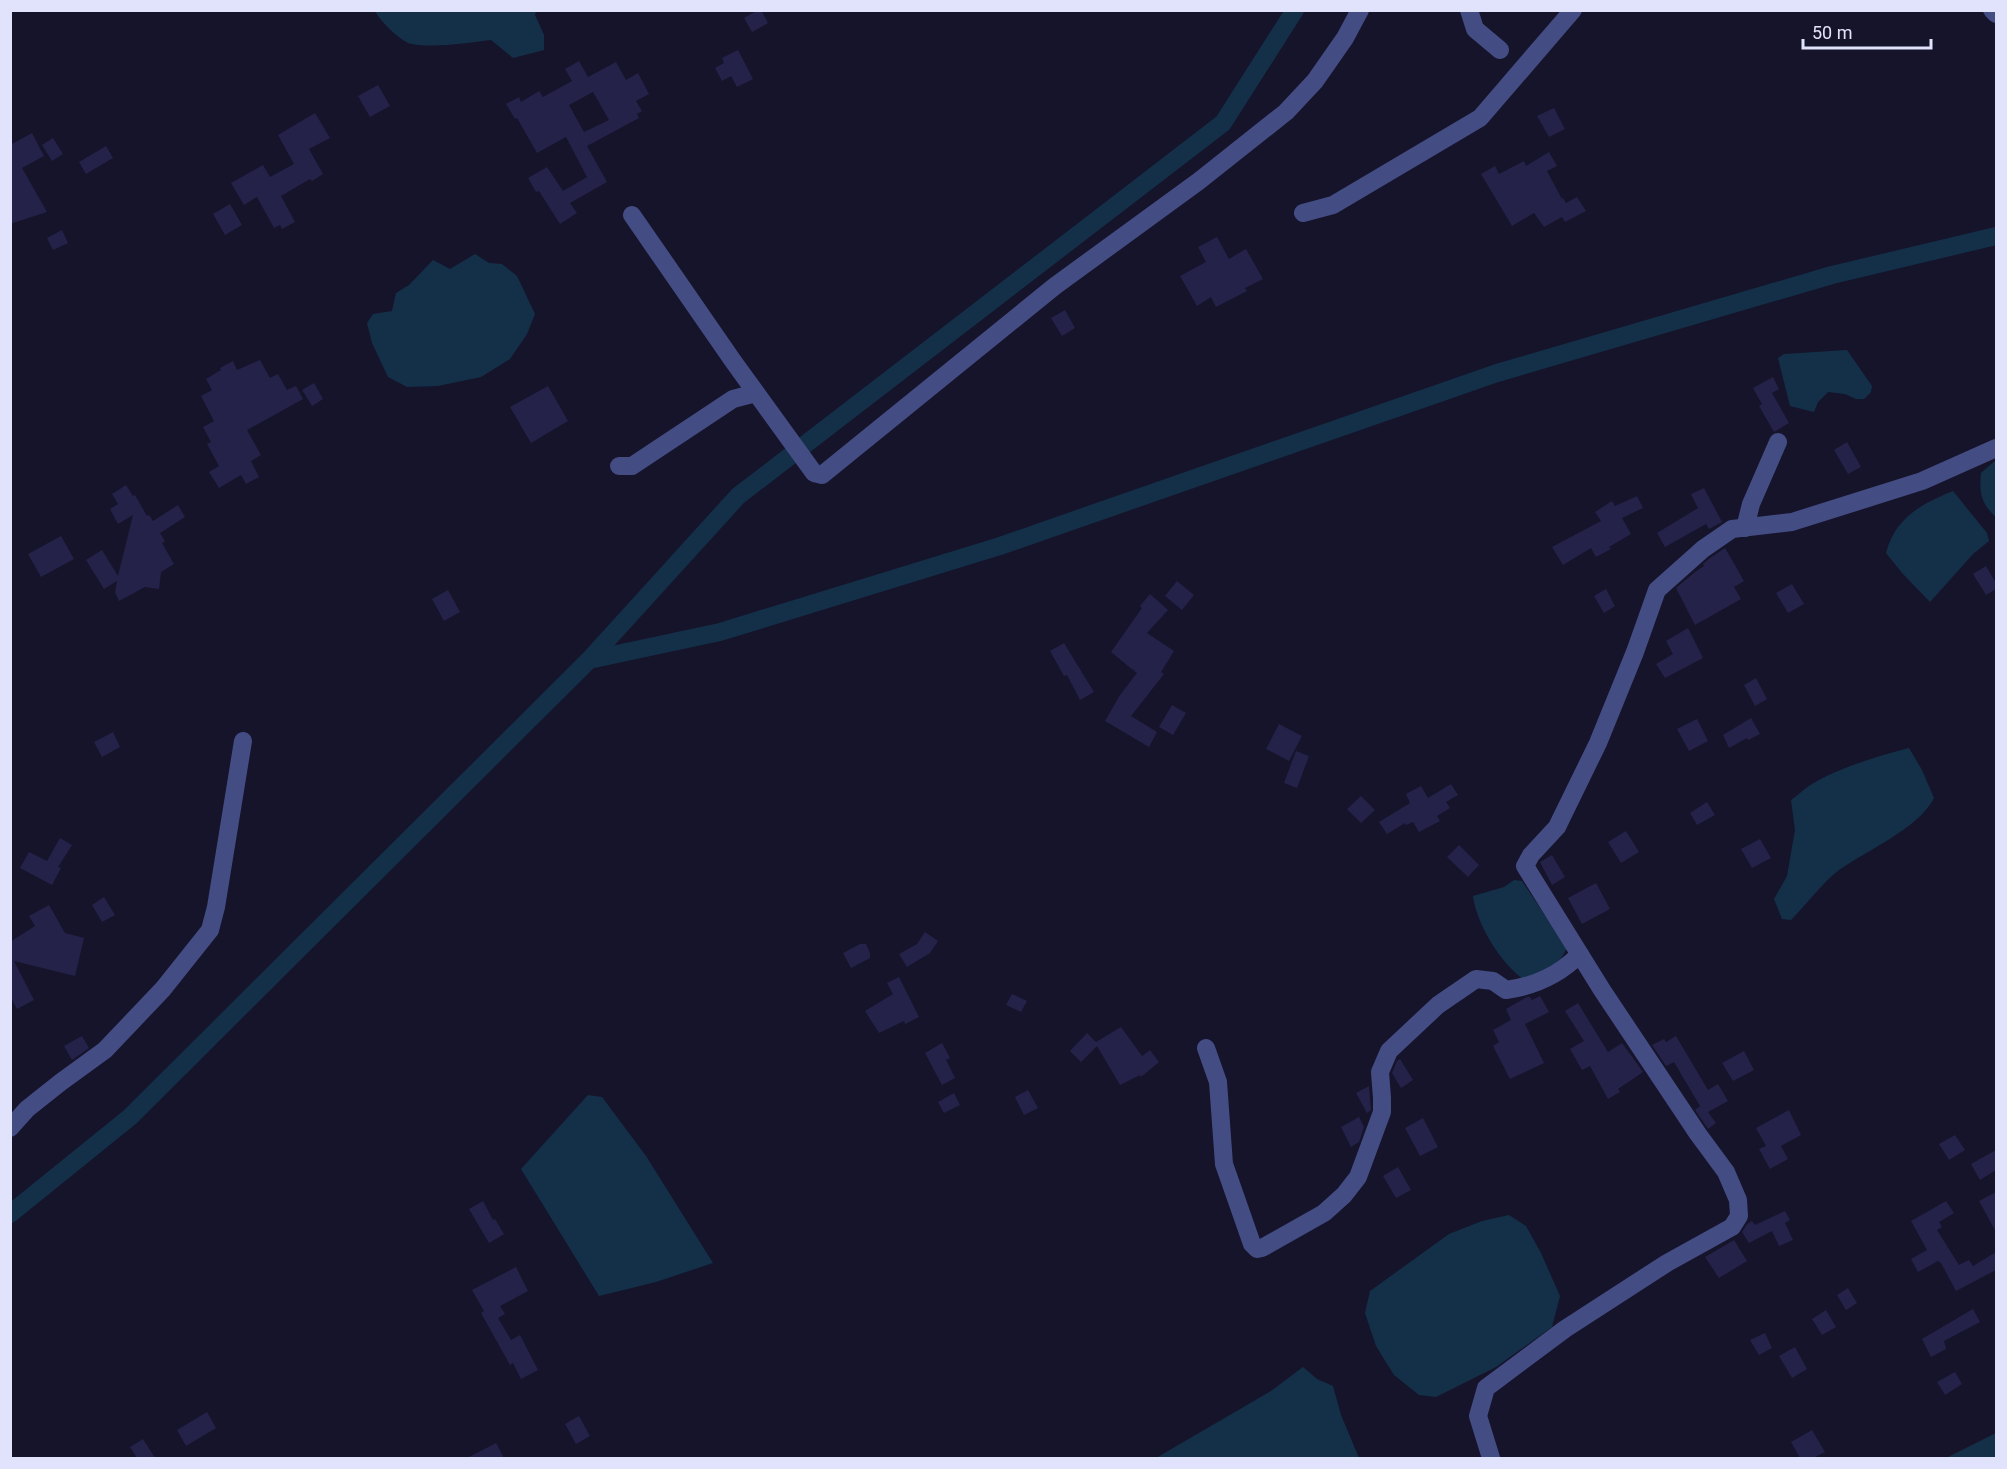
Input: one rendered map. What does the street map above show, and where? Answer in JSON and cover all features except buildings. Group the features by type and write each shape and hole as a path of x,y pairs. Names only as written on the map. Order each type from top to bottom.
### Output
{"street":[{"path":"632,215 814,473 822,475 1055,286 1199,181 1286,112 1315,81 1345,39 1360,10"},
{"path":"1468,10 1475,28 1500,50"},
{"path":"1303,213 1333,205 1480,118 1573,10"},
{"path":"1992,10 1996,14"},
{"path":"619,466 632,466 733,399 756,393"},
{"path":"1745,528 1751,504 1778,442"},
{"path":"1491,1458 1478,1416 1486,1388 1574,1323 1667,1263 1732,1227 1739,1216 1738,1200 1726,1172 1698,1134 1530,878 1525,866 1531,855 1557,827 1598,743 1635,652 1656,590 1703,549 1732,529 1792,522 1922,481 1996,448"},
{"path":"10,1128 27,1109 105,1050 163,989 210,930 216,907 243,741"},
{"path":"1206,1048 1218,1082 1224,1164 1252,1244 1257,1249 1262,1248 1324,1213 1344,1195 1358,1177 1382,1112 1380,1072 1384,1061 1389,1052 1438,1005 1476,979 1493,981 1506,990 1532,985 1567,967 1580,954"}],"water":[{"path":"375,11 536,11 535,15 544,35 544,50 513,58 491,40 462,44 412,44 391,30"},
{"path":"475,254 489,263 502,264 517,276 535,314 527,334 510,359 481,377 438,386 407,387 388,377 372,343 367,323 373,314 392,311 396,293 409,285 433,260 450,269"},
{"path":"1847,350 1872,386 1871,392 1864,399 1828,392 1818,402 1814,412 1790,406 1778,358 1784,354"},
{"path":"1996,460 1996,517 1984,502 1980,486 1981,473"},
{"path":"1953,491 1987,533 1989,541 1973,554 1930,602 1886,553 1890,541 1903,521 1930,501"},
{"path":"1909,748 1934,798 1927,809 1904,829 1839,870 1791,920 1782,919 1774,899 1787,876 1795,830 1791,800 1809,786 1833,773"},
{"path":"1514,880 1522,881 1567,948 1550,970 1523,979 1506,963 1491,942 1479,919 1473,896 1504,887"},
{"path":"588,1095 602,1097 646,1156 713,1263 656,1282 599,1296 521,1169"},
{"path":"1509,1215 1526,1226 1560,1296 1552,1327 1496,1367 1436,1397 1419,1395 1394,1375 1376,1346 1365,1313 1370,1291 1449,1234 1482,1221"},
{"path":"1303,1367 1317,1379 1333,1386 1341,1415 1359,1458 1156,1458 1271,1391"},
{"path":"1996,1433 1996,1458 1946,1458"}],"waterway":[{"path":"589,660 738,496 1223,123 1295,10"},
{"path":"10,1214 130,1117 589,660 720,632 1000,546 1497,373 1832,275 1996,236"}]}
